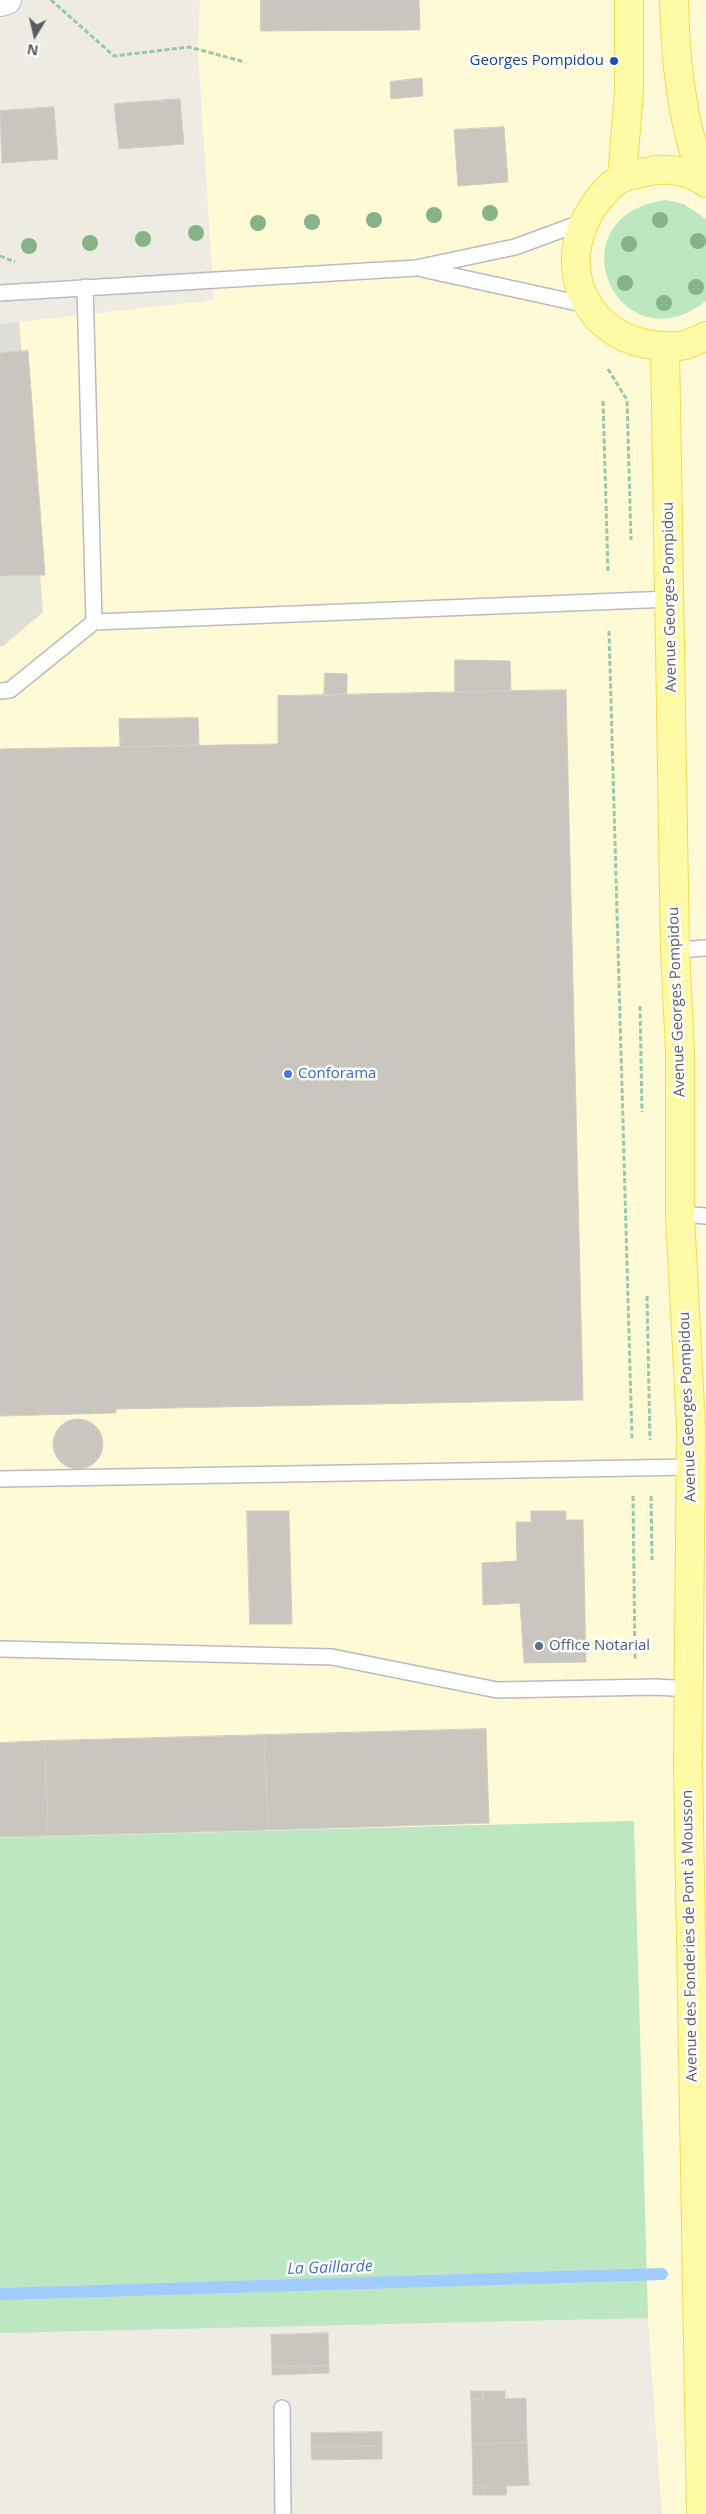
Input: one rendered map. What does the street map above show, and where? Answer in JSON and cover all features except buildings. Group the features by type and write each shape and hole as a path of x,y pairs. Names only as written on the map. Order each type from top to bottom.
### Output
{"main road":[{"path":"622,178 629,91 629,0"},
{"path":"674,0 675,42 692,150 705,182"},
{"path":"705,182 686,172 654,170 622,178 599,198 582,222 576,245 574,265 587,305 605,324 629,341 665,347 685,345 706,336"},
{"name":"Avenue Georges Pompidou","path":"665,347 675,950 680,1053 693,1215 699,1427 691,1467 698,1657"},
{"name":"Avenue des Fonderies de Pont à Mousson","path":"698,1657 690,1689 688,1766 699,2107 701,2514"}],"street":[{"path":"0,2 7,0"}],"lane":[{"path":"0,293 416,268 515,247 582,222"},
{"path":"416,268 587,305"},
{"path":"85,287 94,622"},
{"path":"0,691 10,690 94,622 670,600"},
{"path":"675,950 706,948"},
{"path":"0,1479 633,1466 691,1467"},
{"path":"0,1649 332,1658 497,1690 635,1687 690,1689"},
{"path":"282,2408 283,2514"}],"path":[{"path":"51,0 114,56 189,47 245,62"},
{"path":"605,365 627,400 631,544"},
{"path":"603,401 633,1466 635,1687"},
{"path":"640,1003 643,1121"},
{"path":"646,1289 652,1567"}],"shaded area":[{"path":"200,0 706,0 706,2514 662,2514 648,2318 633,1821 0,1838 0,646 3,646 43,612 19,322 214,300 198,52"},
{"path":"19,322 43,612 3,646 0,646 0,324"}],"green space":[{"path":"665,200 684,204 706,219 706,301 674,317 646,317 624,304 609,283 604,258 611,233 630,212"},
{"path":"634,1821 648,2318 0,2333 0,1838"}],"waterway":[{"name":"La Gaillarde","path":"0,2294 662,2274"}],"place":[{"name":"Georges Pompidou","path":"614,61"},
{"name":"Conforama","path":"288,1074"},
{"name":"Office Notarial","path":"539,1646"}]}
